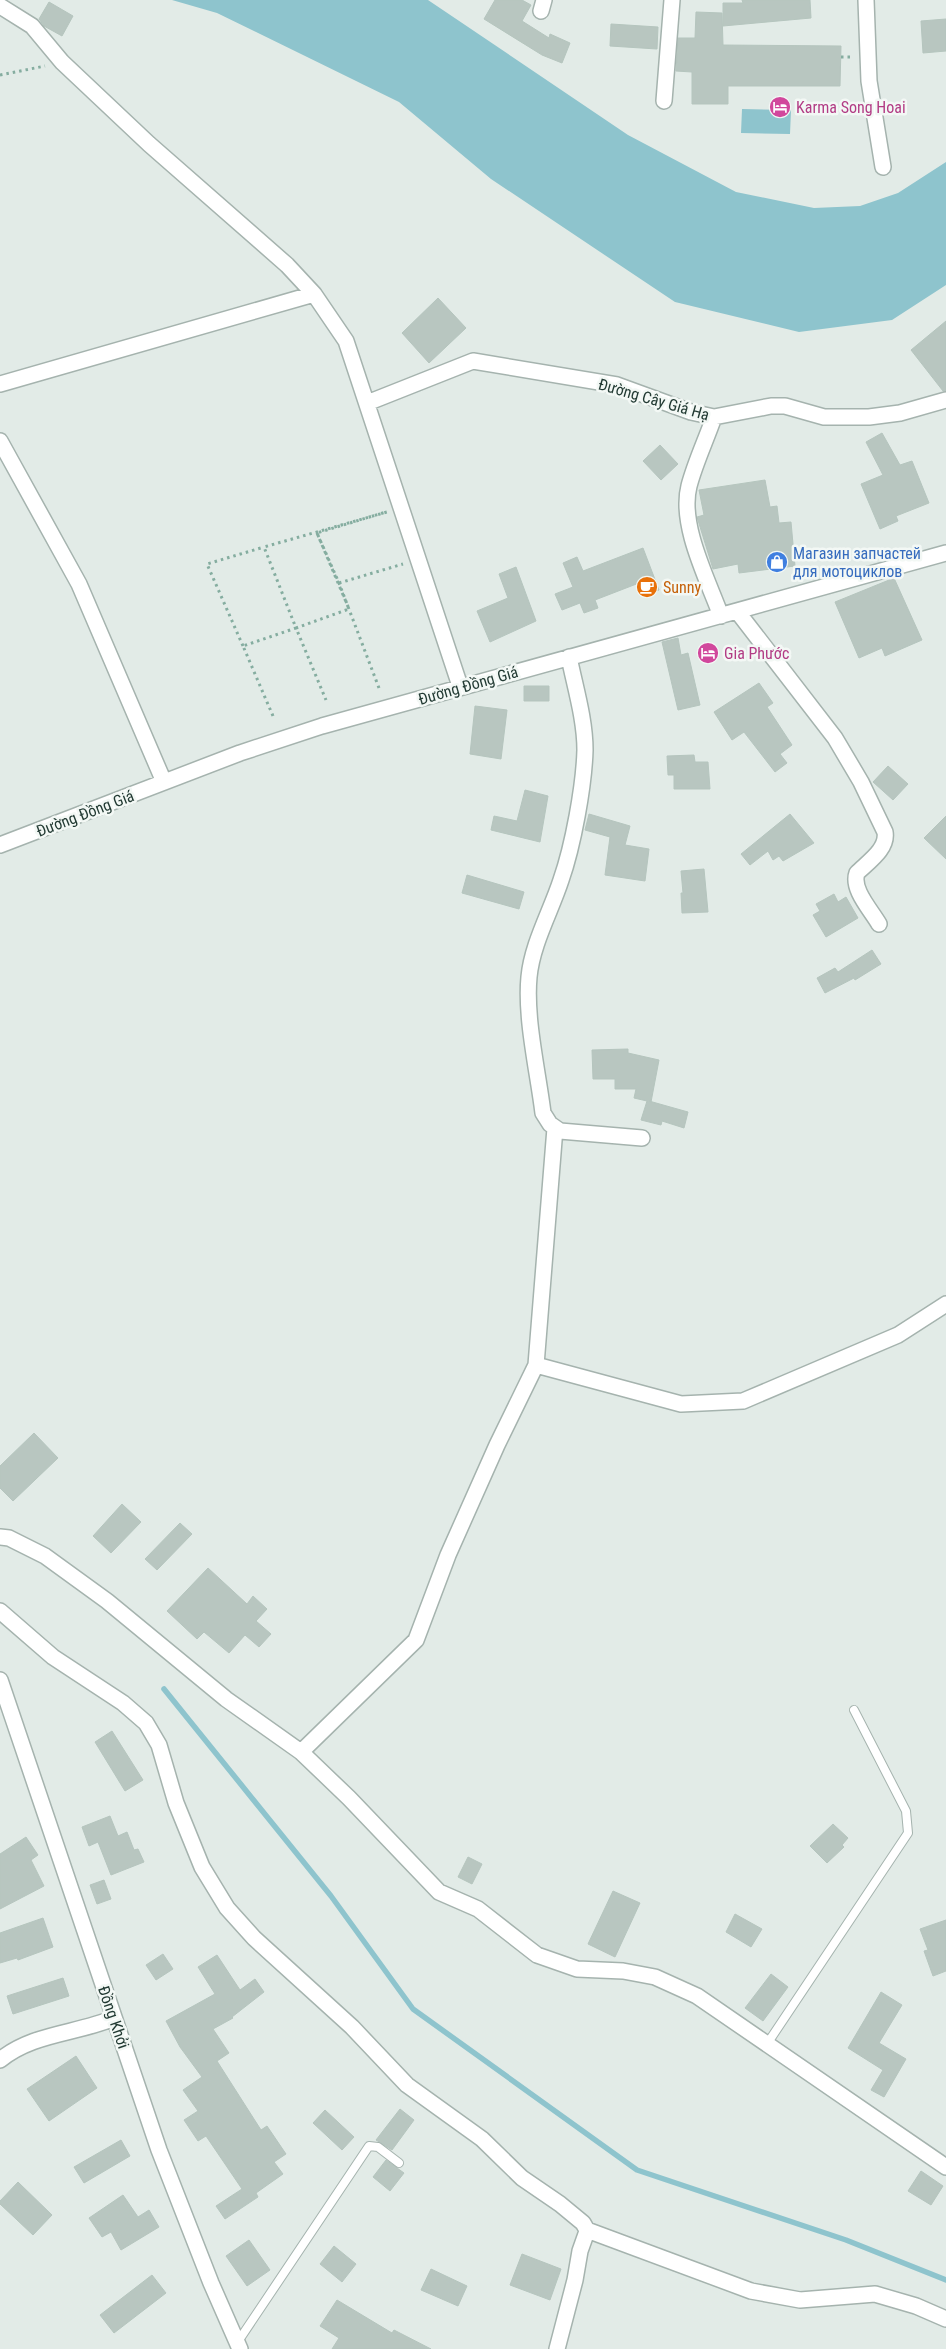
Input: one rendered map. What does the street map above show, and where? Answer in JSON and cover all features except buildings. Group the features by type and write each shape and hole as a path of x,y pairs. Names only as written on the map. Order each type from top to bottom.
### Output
{"street":[{"path":"664,102 672,0"},
{"path":"866,0 869,82 883,167"},
{"path":"0,6 32,26 62,62 149,144 287,265 314,294 346,341 460,686"},
{"path":"0,384 314,294"},
{"name":"Đường Cây Giá Hạ","path":"367,403 473,361 617,385 691,412 714,417 771,406 785,406 824,417 869,417 908,412 946,400"},
{"path":"714,417 688,486 687,511 692,537 721,616"},
{"path":"0,442 79,584 164,782"},
{"name":"Đường Đồng Giá","path":"0,845 240,753 322,726 460,686 946,553"},
{"path":"737,611 831,732 861,782 885,832 885,842 882,847 857,873 855,878 857,888 879,924"},
{"path":"569,657 584,732 584,766 576,818 566,860 529,977 530,1018 543,1113 555,1128 560,1131 642,1138"},
{"path":"301,1752 416,1640 456,1538 497,1445 536,1365 555,1128"},
{"path":"536,1365 681,1404 743,1401 898,1335 946,1304"},
{"path":"0,1537 9,1538 53,1562 106,1601 226,1699 301,1752 349,1798 439,1892 478,1909 537,1955 577,1969 623,1971 655,1977 697,1996 946,2167"},
{"path":"0,1611 53,1657 122,1703 146,1723 159,1746 176,1803 202,1867 221,1900 254,1938 352,2027 407,2085 482,2139 522,2178 560,2204 583,2223 587,2230 750,2291 800,2300 875,2294 916,2306 946,2319"},
{"name":"Đồng Khởi","path":"0,1680 160,2150 211,2283 239,2346"},
{"path":"0,2060 23,2045 114,2018"},
{"path":"557,2349 575,2280 580,2251 587,2230"}],"lane":[{"path":"767,2044 908,1832 906,1811 854,1710"},
{"path":"239,2346 369,2146 378,2147 399,2163"}],"path":[{"path":"0,75 62,62"},
{"path":"273,716 207,564 392,510 317,532"},
{"path":"317,532 339,583 379,688"},
{"path":"317,532 349,609"},
{"path":"264,547 326,700"},
{"path":"339,583 411,562"},
{"path":"243,646 349,609"}],"water":[{"path":"172,0 428,0 628,135 736,192 814,208 860,206 898,193 946,162 946,285 892,320 799,332 675,302 491,179 399,102 217,13"},
{"path":"742,109 791,110 790,134 741,133"}],"waterway":[{"path":"164,1689 331,1896 413,2009 637,2170 846,2240 946,2280"}],"place":[{"name":"Karma Song Hoai","path":"780,107"},
{"name":"Магазин запчастей для мотоциклов","path":"777,562"},
{"name":"Sunny","path":"647,587"},
{"name":"Gia Phước","path":"708,653"}]}
